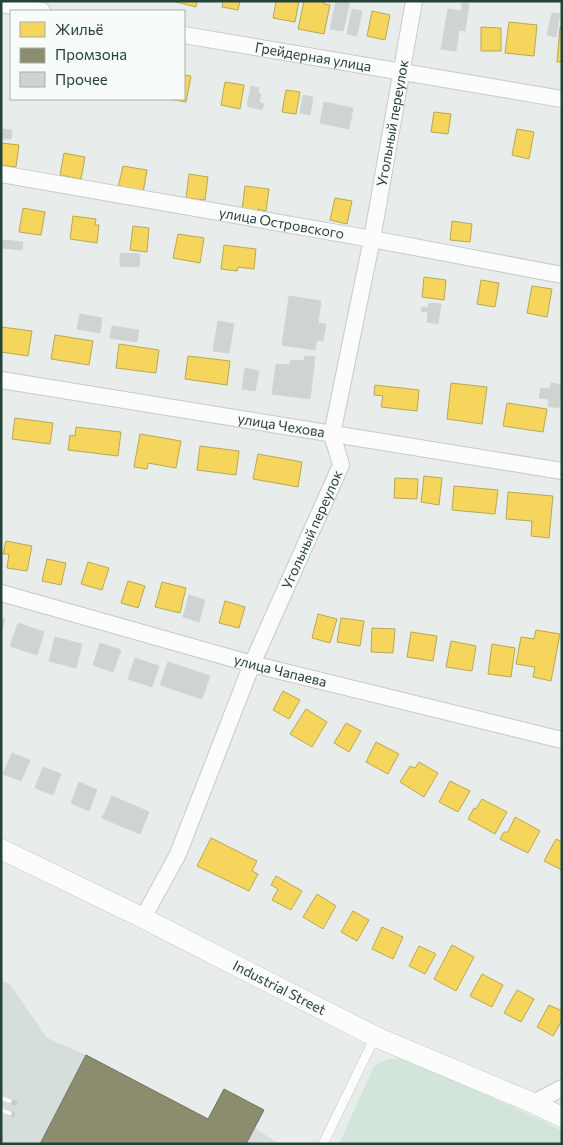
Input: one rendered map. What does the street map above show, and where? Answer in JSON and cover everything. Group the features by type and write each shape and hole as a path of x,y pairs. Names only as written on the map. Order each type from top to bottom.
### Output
{"street":[{"name":"Угольный переулок","path":"143,918 178,854 252,664 341,466 332,434 372,239 414,1"},
{"path":"1,4 36,10"},
{"name":"Грейдерная улица","path":"185,35 562,99"},
{"name":"улица Островского","path":"1,174 372,239 562,275"},
{"name":"улица Чехова","path":"1,380 562,471"},
{"name":"улица Чапаева","path":"1,593 252,664 562,740"},
{"name":"Industrial Street","path":"1,849 143,918 376,1037 562,1117"},
{"path":"533,1103 562,1088"}],"lane":[{"path":"323,1144 376,1037"}],"shaded area":[{"path":"1,981 10,984 47,1038 86,1055 208,1118 224,1089 264,1110 255,1128 279,1144 1,1144"}],"green space":[{"path":"388,1059 406,1059 537,1118 562,1131 562,1144 339,1144 374,1066"}],"building: Жильё":[{"path":"172,1 197,1 196,7"},
{"path":"223,1 240,1 238,10 222,7"},
{"path":"276,1 299,1 295,22 273,18"},
{"path":"304,1 325,1 324,4 330,5 324,34 298,29"},
{"path":"372,11 390,15 385,40 367,36"},
{"path":"509,22 537,25 534,56 505,53"},
{"path":"481,27 501,28 501,51 481,51"},
{"path":"560,27 562,27 562,62 557,62"},
{"path":"185,75 191,76 186,102 175,100 185,100"},
{"path":"225,82 244,85 240,109 221,105"},
{"path":"286,90 300,92 296,114 282,112"},
{"path":"434,112 451,114 448,134 431,132"},
{"path":"517,129 534,132 529,159 512,155"},
{"path":"1,143 19,145 16,167 1,165"},
{"path":"64,153 85,157 81,179 60,175"},
{"path":"123,166 147,170 143,193 118,188"},
{"path":"189,174 208,177 205,200 186,198"},
{"path":"245,186 269,189 266,211 258,209 257,216 242,210"},
{"path":"335,198 352,201 347,224 330,220"},
{"path":"23,208 45,212 41,235 19,232"},
{"path":"73,216 96,219 95,225 99,225 97,243 70,239"},
{"path":"452,221 472,224 470,242 450,240"},
{"path":"133,226 149,228 147,252 130,250"},
{"path":"178,234 204,238 200,263 173,258"},
{"path":"224,245 256,249 254,269 238,267 237,271 221,269"},
{"path":"424,277 446,280 444,300 422,297"},
{"path":"481,280 499,283 495,307 477,304"},
{"path":"532,286 552,289 547,317 527,313"},
{"path":"1,327 32,331 28,356 1,352"},
{"path":"55,335 93,341 89,365 51,359"},
{"path":"119,344 159,350 156,373 116,368"},
{"path":"188,356 230,361 227,385 185,379"},
{"path":"451,383 487,387 482,424 447,419"},
{"path":"375,385 419,390 417,411 381,407 383,396 374,395"},
{"path":"507,403 547,409 543,432 503,426"},
{"path":"15,418 53,423 50,444 12,439"},
{"path":"76,427 121,432 118,456 68,450 70,435 75,436"},
{"path":"140,434 181,441 176,468 148,463 147,469 134,467"},
{"path":"200,446 239,451 236,475 197,470"},
{"path":"258,454 302,462 298,487 253,479"},
{"path":"424,476 442,478 439,505 421,502"},
{"path":"395,478 418,479 417,499 394,498"},
{"path":"454,486 498,490 495,514 452,510"},
{"path":"508,492 553,496 549,538 531,536 532,521 506,519"},
{"path":"6,541 32,546 27,571 7,568 9,554 3,554"},
{"path":"47,559 66,563 61,585 42,581"},
{"path":"88,562 109,568 102,590 81,584"},
{"path":"128,581 145,586 138,608 121,603"},
{"path":"162,582 186,588 180,613 155,607"},
{"path":"225,601 245,607 239,628 219,623"},
{"path":"318,614 337,619 330,643 312,638"},
{"path":"341,618 364,621 360,646 337,642"},
{"path":"372,628 395,629 393,653 371,652"},
{"path":"536,630 560,634 551,681 533,677 535,667 516,664 521,637 534,639"},
{"path":"411,632 437,636 433,661 407,657"},
{"path":"451,641 476,646 472,671 446,667"},
{"path":"492,644 515,648 511,677 488,674"},
{"path":"283,691 300,700 289,719 273,710"},
{"path":"306,709 327,722 312,747 290,734"},
{"path":"346,723 361,731 349,752 334,743"},
{"path":"376,742 399,754 388,774 366,762"},
{"path":"419,762 438,773 424,797 400,782 410,766 415,768"},
{"path":"450,781 470,791 458,812 439,802"},
{"path":"482,799 507,812 495,834 468,819"},
{"path":"515,817 540,831 528,853 500,839 504,832 508,832"},
{"path":"211,838 257,861 252,871 258,874 249,891 197,866"},
{"path":"556,839 562,842 562,870 544,861"},
{"path":"276,876 302,891 291,910 272,900 278,889 271,885"},
{"path":"317,894 336,906 323,929 303,917"},
{"path":"353,911 369,920 357,941 341,932"},
{"path":"382,927 403,937 393,959 372,949"},
{"path":"452,945 474,957 456,991 434,979"},
{"path":"419,946 436,954 425,974 409,966"},
{"path":"482,974 503,985 492,1007 470,996"},
{"path":"517,990 534,999 521,1022 504,1013"},
{"path":"549,1005 562,1011 562,1020 553,1036 537,1027"}],"building: Промзона":[{"path":"86,1055 208,1119 224,1089 264,1110 246,1144 40,1144"}],"building: Прочее":[{"path":"336,1 350,1 343,31 330,29"},
{"path":"462,3 469,4 465,31 459,30 456,51 441,49 448,9 461,11"},
{"path":"352,9 362,11 357,36 347,34"},
{"path":"552,13 560,14 556,37 547,35"},
{"path":"251,86 259,88 258,92 261,94 259,102 264,104 262,110 247,106"},
{"path":"303,95 313,97 310,115 300,113"},
{"path":"324,102 353,108 349,129 320,123"},
{"path":"1,129 12,130 11,139 1,139"},
{"path":"3,240 23,242 22,250 2,248"},
{"path":"120,253 140,254 139,267 120,266"},
{"path":"289,296 321,301 318,323 326,324 323,341 317,340 315,350 282,345"},
{"path":"429,303 441,304 438,324 427,322 428,312 421,311 422,307 428,308"},
{"path":"80,314 102,318 100,333 77,329"},
{"path":"218,321 234,324 229,353 213,351"},
{"path":"112,326 139,330 137,342 110,338"},
{"path":"305,356 315,357 310,399 272,394 276,364 289,365 291,360 304,361"},
{"path":"245,368 259,371 255,391 242,389"},
{"path":"551,383 562,385 559,408 548,406 549,399 539,398 541,388 550,389"},
{"path":"189,595 205,600 199,622 183,617"},
{"path":"1,619 5,619 1,632"},
{"path":"18,623 44,632 37,655 10,646"},
{"path":"55,637 82,644 76,668 49,661"},
{"path":"100,643 121,650 113,672 93,665"},
{"path":"135,658 159,666 152,687 128,679"},
{"path":"168,662 210,676 202,699 160,685"},
{"path":"12,753 30,760 21,781 3,774"},
{"path":"43,767 61,774 53,795 35,788"},
{"path":"79,782 97,790 89,811 71,803"},
{"path":"112,796 149,812 140,834 102,818"}],"railway":[{"path":"1,1098 15,1103"},
{"path":"1,1110 12,1114"}]}
